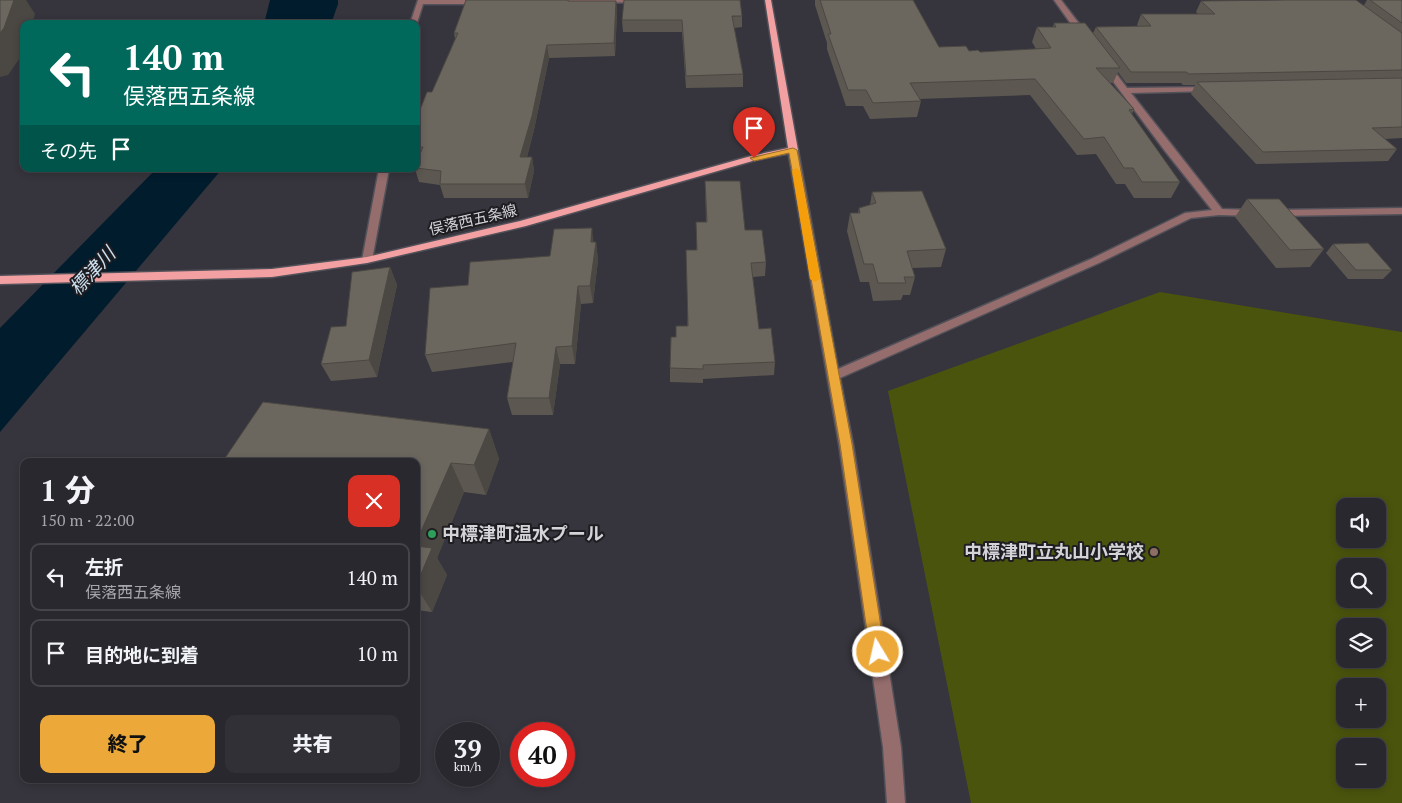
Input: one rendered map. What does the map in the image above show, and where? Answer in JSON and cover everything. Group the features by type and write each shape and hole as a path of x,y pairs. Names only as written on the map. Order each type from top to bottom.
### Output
{"main road":[{"path":"768,0 793,150"},
{"name":"俣落西五条線","path":"0,280 272,274 367,260 522,224 754,158 793,150"}],"street":[{"path":"548,1 665,0"},
{"path":"1058,0 1091,46"},
{"path":"415,20 420,1 489,2"},
{"path":"1102,61 1168,149 1219,212"},
{"path":"1125,91 1223,89"},
{"path":"793,150 846,444 892,747 896,803"},
{"path":"367,260 383,172"},
{"path":"833,376 1095,261 1189,216 1219,212 1402,212"}],"green space":[{"name":"中標津町立丸山小学校","path":"1160,292 1402,332 1402,803 971,803 888,391"}],"water":[{"path":"270,0 338,0 332,20 265,20"},
{"name":"標津川","path":"153,172 219,172 0,432 0,328"}],"building":[{"path":"0,0 14,0 4,28 0,33"},
{"path":"466,0 616,1 614,43 547,45 532,116 520,157 532,157 525,184 440,184 441,171 420,168 420,154 423,147 420,147 420,110 427,92 432,92 458,33 454,33"},
{"path":"624,0 740,0 742,16 732,16 743,74 686,76 682,20 622,20"},
{"path":"820,0 913,0 939,47 966,46 969,51 978,50 980,52 1051,48 1037,27 1056,27 1054,23 1085,23 1120,68 1096,68 1134,109 1129,110 1180,182 1142,182 1133,168 1124,168 1104,137 1084,139 1035,79 910,83 921,101 873,103 866,90 848,90 828,34 831,34"},
{"path":"1356,0 1402,33 1402,70 1189,74 1186,72 1131,72 1096,27 1151,26 1141,14 1215,14 1201,1"},
{"path":"1370,0 1402,0 1402,23"},
{"path":"1402,78 1402,127 1372,128 1397,149 1263,152 1197,82"},
{"path":"705,181 740,181 745,230 762,230 766,262 751,263 759,329 771,328 775,362 703,365 703,369 670,368 671,337 676,337 676,326 688,326 686,250 697,250 696,222 707,222"},
{"path":"922,191 946,249 907,251 915,277 904,277 906,283 878,283 873,264 864,264 850,213 860,213 859,208 876,203 872,192"},
{"path":"1247,199 1279,199 1324,249 1290,250"},
{"path":"592,228 591,242 596,242 590,286 578,286 572,346 556,347 549,398 507,398 516,343 425,355 430,288 468,285 470,262 550,256 554,229"},
{"path":"1368,243 1392,270 1356,270 1333,244"},
{"path":"390,267 369,360 321,364 331,327 346,326 352,272"},
{"path":"263,402 489,429 474,465 451,463 420,534 420,458 225,458"},
{"path":"420,546 432,548 420,576"}],"slow traffic":[{"path":"796,171 815,279"}],"place":[{"name":"中標津町温水プール","path":"432,534"},
{"name":"中標津町立丸山小学校","path":"1154,552"}],"route":[{"path":"754,158 793,150 800,199 846,444 878,652"}]}
